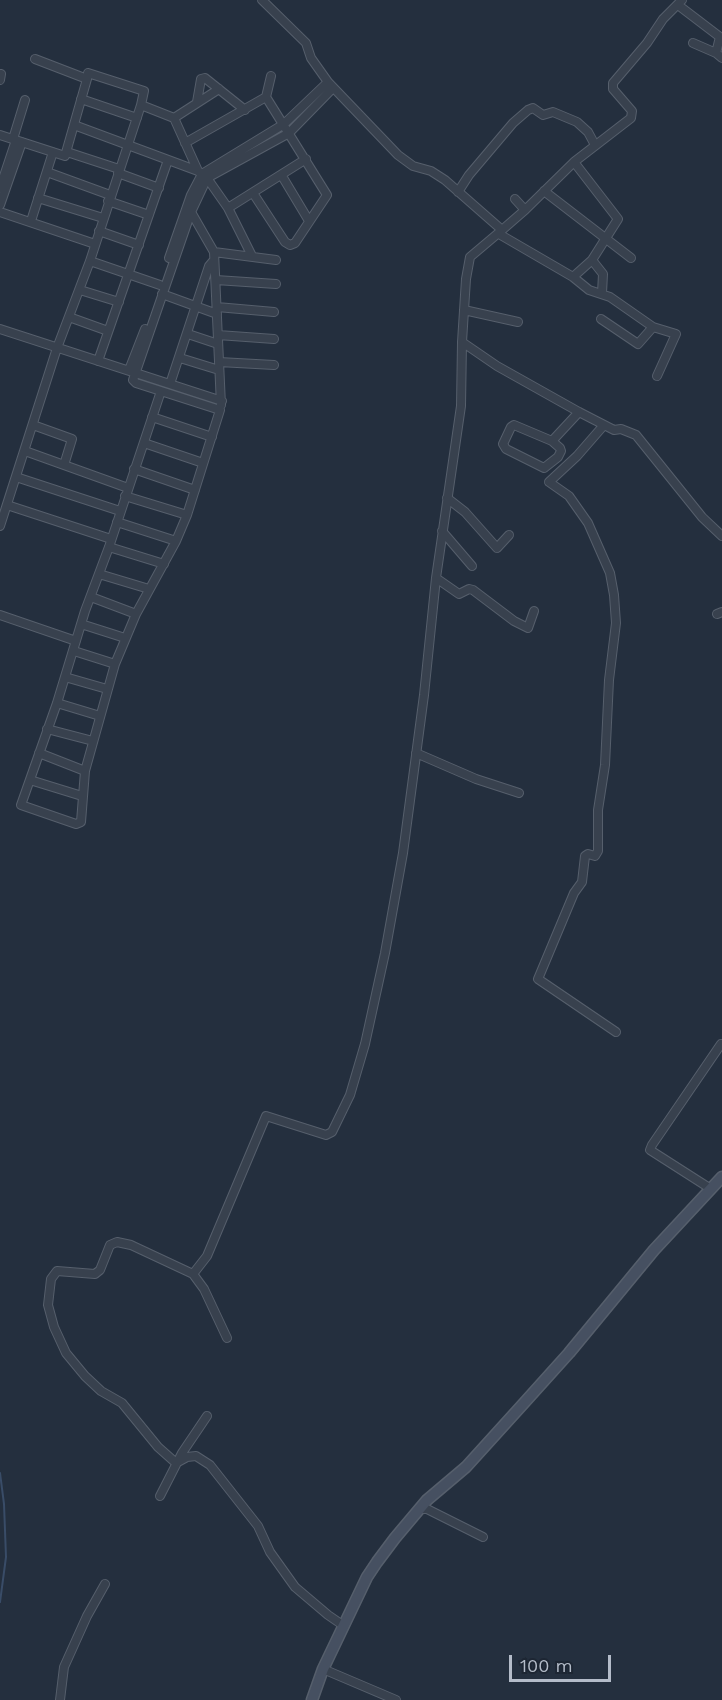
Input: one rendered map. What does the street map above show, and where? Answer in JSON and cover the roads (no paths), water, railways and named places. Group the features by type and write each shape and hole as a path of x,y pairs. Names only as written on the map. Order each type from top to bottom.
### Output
{"main road":[{"path":"312,1700 323,1669 376,1562 427,1500 466,1467 569,1353 647,1258 722,1177"}],"street":[{"path":"262,0 306,43 311,58 331,85 398,155 413,166 431,171 458,192 501,232 573,277 589,290 610,297 653,327 676,334 657,376"},
{"path":"193,1274 207,1256 267,1116 327,1135 335,1128 342,1114 365,1044 385,953 403,853 424,695 442,531 461,406 462,342 466,279 470,257 501,232 574,162 633,116 632,111 613,89 613,83 647,43 663,19 680,3 720,37 719,56 693,43"},
{"path":"35,59 87,79"},
{"path":"0,135 65,156 88,73 144,91 90,261 57,348 0,526"},
{"path":"185,143 266,97 271,76"},
{"path":"197,102 202,77 245,110"},
{"path":"220,410 134,382 133,371 160,285 191,195 202,175 284,124 331,85"},
{"path":"133,371 191,212 202,175 289,133 331,85"},
{"path":"174,118 219,88"},
{"path":"253,193 285,242 290,245 295,243 327,195 266,97"},
{"path":"81,99 137,118"},
{"path":"0,205 25,100"},
{"path":"141,105 174,118 202,175 228,207 252,255"},
{"path":"458,192 469,175 513,123 533,108 543,115 553,112 578,122 588,132 595,145"},
{"path":"74,125 202,175"},
{"path":"0,188 17,140"},
{"path":"31,221 53,152"},
{"path":"67,152 159,188"},
{"path":"228,207 282,176 306,159"},
{"path":"98,361 168,160"},
{"path":"573,277 592,260 618,219 574,162"},
{"path":"47,172 149,215"},
{"path":"282,176 309,221"},
{"path":"544,191 631,258"},
{"path":"38,198 103,218"},
{"path":"514,199 525,210"},
{"path":"0,212 95,244"},
{"path":"161,391 21,805 76,824 81,822 85,771 115,664 136,614 176,541 187,515 222,400 214,256 191,212"},
{"path":"99,231 139,245"},
{"path":"214,256 252,255 276,260"},
{"path":"170,384 214,256"},
{"path":"592,260 603,274 602,293"},
{"path":"90,261 160,285"},
{"path":"216,280 276,284"},
{"path":"80,290 119,302"},
{"path":"162,294 195,308 217,311 274,312"},
{"path":"464,310 518,322"},
{"path":"69,316 108,331"},
{"path":"601,319 638,344 653,327"},
{"path":"0,329 222,400"},
{"path":"188,334 218,339 274,339"},
{"path":"462,342 497,366 579,412 604,425 636,435 702,517 722,536"},
{"path":"180,358 219,366 274,365"},
{"path":"552,441 579,412"},
{"path":"152,417 212,437"},
{"path":"33,425 72,439 64,465"},
{"path":"514,425 552,441 561,451 558,457 544,468 506,449 502,444 514,425"},
{"path":"604,425 577,456 549,482 568,496 584,514 591,528 610,573 616,623 598,810 598,851 596,856 588,854 585,856 582,882 570,901 538,979 616,1032"},
{"path":"144,442 203,464"},
{"path":"25,451 128,488"},
{"path":"134,469 195,490"},
{"path":"16,477 120,511"},
{"path":"125,496 187,515"},
{"path":"447,498 465,512 497,548 509,535"},
{"path":"7,505 164,564"},
{"path":"117,522 176,541"},
{"path":"442,531 472,566"},
{"path":"99,574 149,589"},
{"path":"436,578 459,594 473,590 514,621 528,628 534,611"},
{"path":"90,597 136,614"},
{"path":"0,615 76,641"},
{"path":"81,624 125,638"},
{"path":"74,651 115,664"},
{"path":"65,677 107,689"},
{"path":"57,703 100,716"},
{"path":"47,729 93,741"},
{"path":"39,753 85,771"},
{"path":"416,753 476,779 519,793"},
{"path":"30,780 82,796"},
{"path":"711,1189 650,1150 721,1044"},
{"path":"176,1463 158,1447 122,1403 101,1391 66,1353 48,1305 49,1283 57,1271 94,1274 100,1269 110,1245 117,1242 131,1245 193,1274 204,1289 227,1338"},
{"path":"160,1496 176,1463 207,1416"},
{"path":"176,1463 187,1457 196,1456 210,1465 258,1526 270,1552 289,1580 328,1615 344,1626"},
{"path":"419,1509 427,1509 483,1537"},
{"path":"60,1700 64,1667 87,1616 105,1584"},
{"path":"323,1669 396,1700"}],"waterway":[{"path":"0,1473 6,1557 0,1602"}]}
